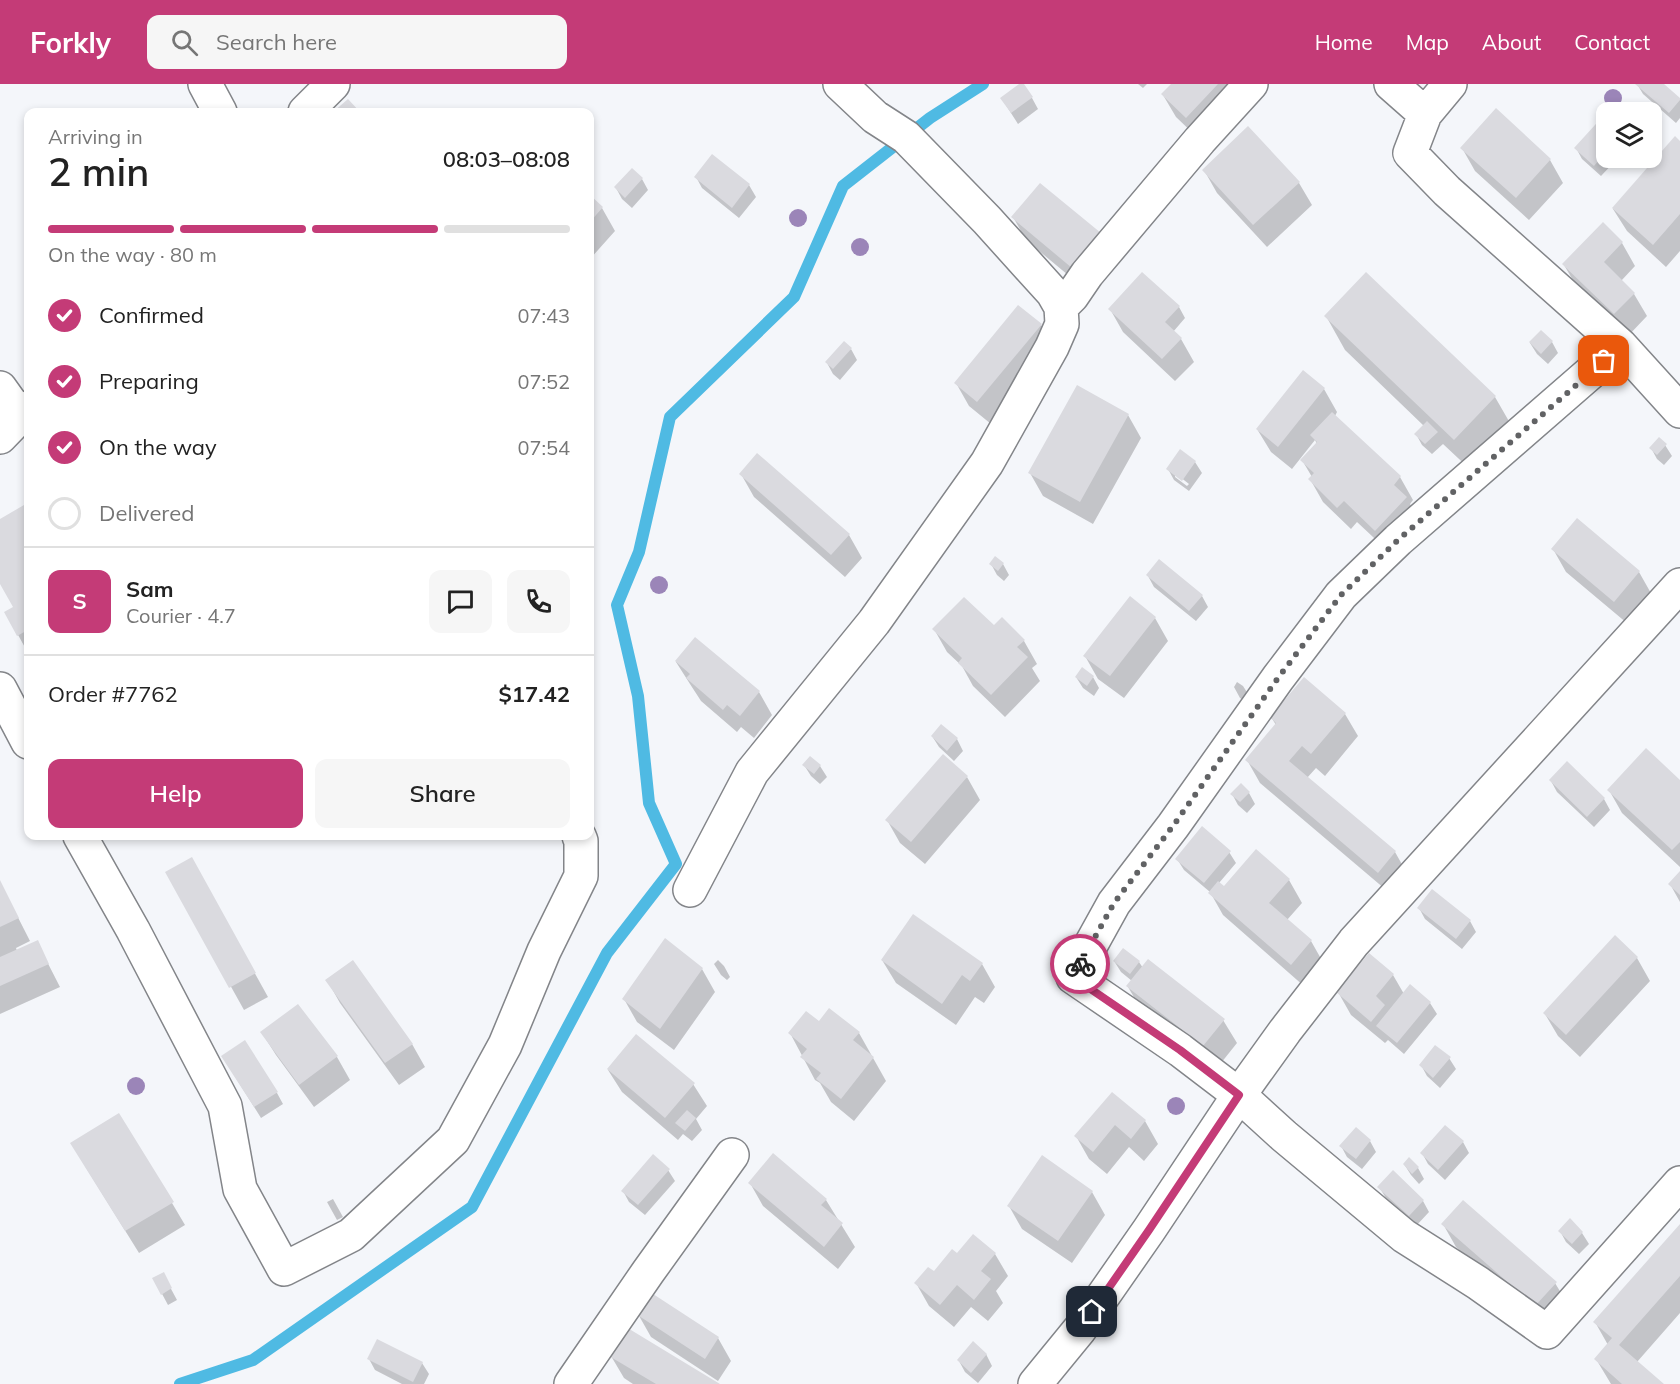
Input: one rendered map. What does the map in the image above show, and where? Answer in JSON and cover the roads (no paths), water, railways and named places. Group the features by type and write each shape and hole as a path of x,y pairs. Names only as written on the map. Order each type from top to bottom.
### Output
{"street":[{"path":"205,84 218,108"},
{"path":"309,108 333,84"},
{"path":"690,890 752,772 874,622 987,463 1052,347 1062,324 1061,307 1053,293 987,220 906,137 875,117 840,84"},
{"path":"1061,307 1200,140 1251,84"},
{"path":"1391,84 1425,114"},
{"path":"1450,84 1425,114 1410,153 1447,191 1622,346 1680,411"},
{"path":"1622,346 1398,540 1341,595 1278,678 1173,826 1114,903 1073,977 1180,1050 1239,1095 1284,1136 1404,1236 1478,1283 1547,1332 1680,1183"},
{"path":"0,388 16,420"},
{"path":"1035,1384 1080,1329 1239,1095 1354,942 1680,585"},
{"path":"0,689 24,734"},
{"path":"82,840 133,930 225,1106 240,1189 284,1269 351,1235 453,1140 504,1045 544,951 581,876 581,840"},
{"path":"571,1384 732,1155"}],"waterway":[{"path":"180,1384 253,1360 472,1207 607,953 676,864 649,803 638,696 617,605 639,552 670,417 794,297 843,186 930,118 983,84"}]}
